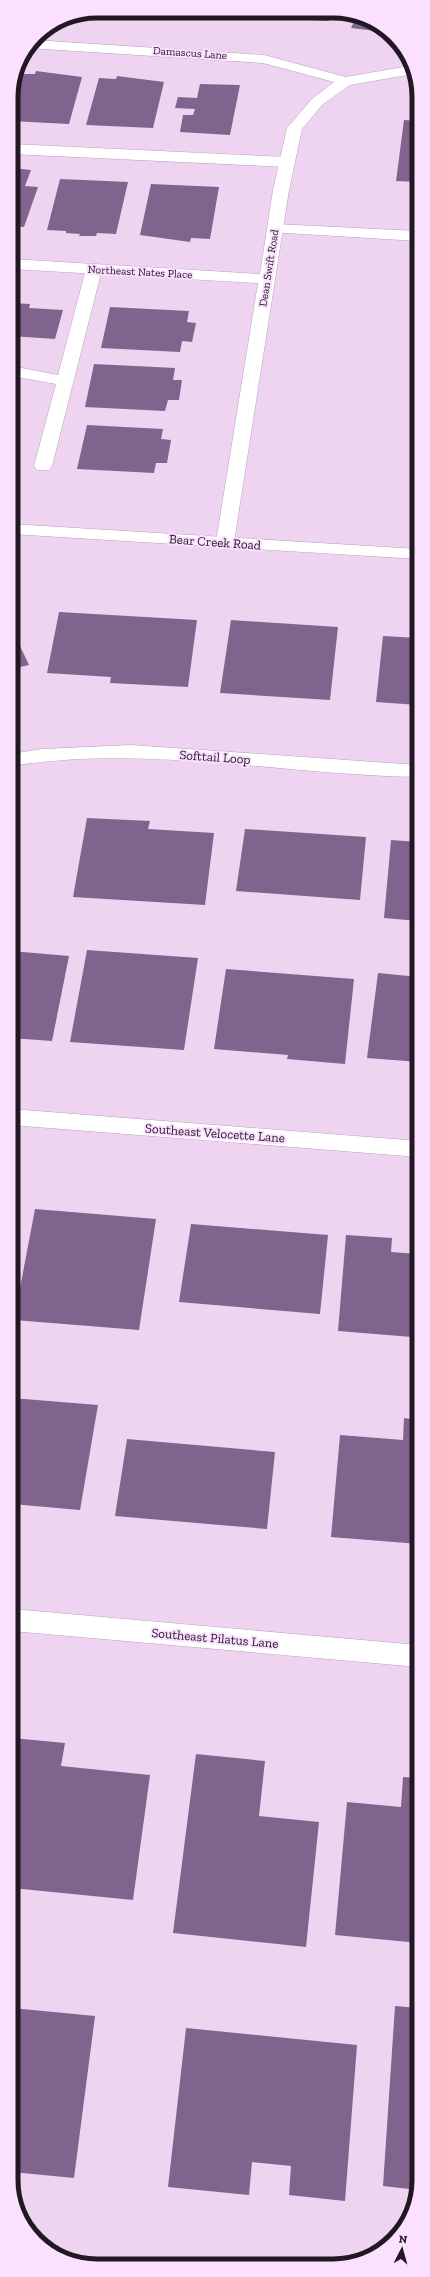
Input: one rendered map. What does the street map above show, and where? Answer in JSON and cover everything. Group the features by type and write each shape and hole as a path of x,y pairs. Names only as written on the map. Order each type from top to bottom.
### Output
{"street":[{"name":"Damascus Lane","path":"38,45 264,59 301,67 346,82"},
{"name":"Dean Swift Road","path":"224,542 286,162 295,128 318,102 346,82 407,71"},
{"path":"18,149 286,162"},
{"path":"275,229 412,236"},
{"name":"Northeast Nates Place","path":"18,264 268,279"},
{"path":"43,466 94,269"},
{"path":"18,372 64,381"},
{"name":"Bear Creek Road","path":"18,529 412,554"},
{"name":"Softtail Loop","path":"18,759 42,755 131,751 412,771"},
{"name":"Southeast Velocette Lane","path":"18,1118 412,1148"},
{"name":"Southeast Pilatus Lane","path":"18,1621 412,1655"}],"building":[{"path":"269,18 329,18 329,21"},
{"path":"354,21 377,31 351,28"},
{"path":"36,71 82,77 69,124 18,121 18,92 22,74 35,74"},
{"path":"117,76 164,82 153,128 86,125 99,78 116,79"},
{"path":"200,84 240,85 230,135 180,132 183,115 193,115 195,109 175,108 178,97 197,98"},
{"path":"404,120 412,121 412,182 396,181"},
{"path":"18,169 31,170 25,186 38,187 24,227 18,227"},
{"path":"60,179 128,182 116,234 97,233 96,236 79,236 80,234 66,233 66,231 47,230"},
{"path":"151,184 219,187 210,239 191,238 190,242 140,235"},
{"path":"18,303 30,304 29,308 63,310 55,339 18,336"},
{"path":"110,307 189,311 187,322 196,323 192,342 182,341 180,352 101,348"},
{"path":"94,364 175,368 173,380 182,380 179,400 168,400 165,411 85,407"},
{"path":"87,425 163,429 161,439 171,440 167,463 156,463 154,473 77,469"},
{"path":"59,612 197,620 188,687 110,683 111,677 47,673"},
{"path":"231,620 338,627 330,700 220,693"},
{"path":"383,636 412,638 412,705 376,702"},
{"path":"18,642 29,665 18,667"},
{"path":"87,818 150,821 148,829 214,833 205,905 73,897"},
{"path":"245,829 366,837 360,900 236,891"},
{"path":"391,840 412,842 412,920 384,918"},
{"path":"87,950 198,958 184,1050 70,1042"},
{"path":"18,952 69,956 52,1041 18,1039"},
{"path":"226,969 354,979 345,1064 287,1059 288,1055 214,1049"},
{"path":"378,973 412,976 412,1061 367,1058"},
{"path":"35,1209 156,1219 139,1330 18,1320 18,1299"},
{"path":"191,1224 328,1235 320,1314 179,1302"},
{"path":"346,1235 392,1238 391,1252 412,1254 412,1337 338,1331"},
{"path":"412,1337 412,1363 410,1363"},
{"path":"18,1398 98,1405 80,1510 18,1505"},
{"path":"404,1418 412,1419 412,1543 331,1537 340,1435 403,1440"},
{"path":"127,1439 275,1452 267,1529 115,1516"},
{"path":"18,1739 65,1743 61,1766 150,1775 133,1900 18,1889"},
{"path":"196,1754 265,1761 259,1816 319,1822 306,1947 173,1933"},
{"path":"403,1777 412,1778 412,1942 335,1935 347,1802 401,1807"},
{"path":"395,2006 412,2007 411,2189 383,2186"},
{"path":"18,2009 95,2016 74,2178 18,2173"},
{"path":"186,2028 357,2045 345,2201 289,2195 291,2166 252,2162 249,2195 168,2187"}]}
